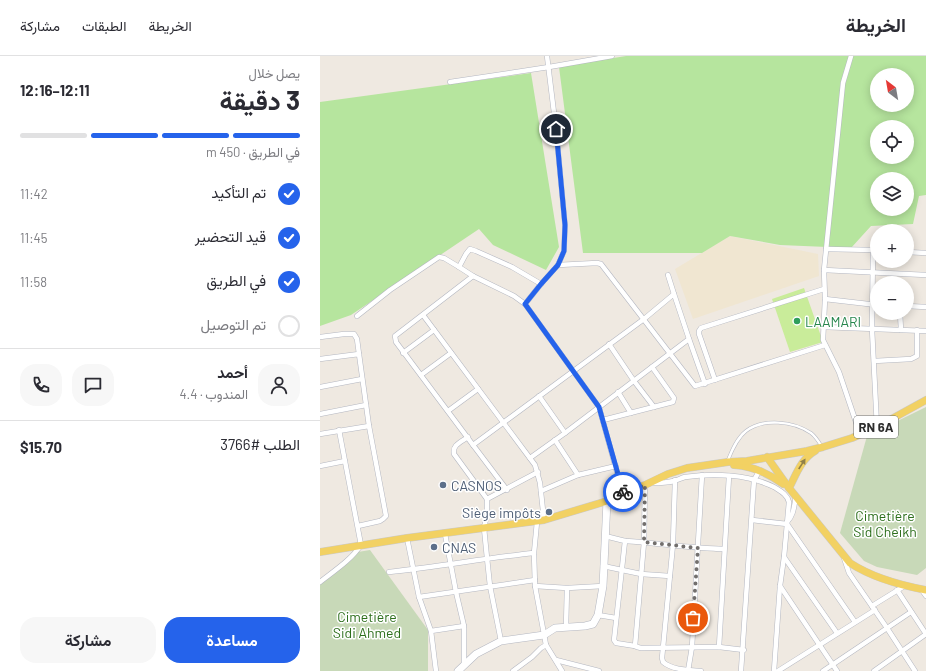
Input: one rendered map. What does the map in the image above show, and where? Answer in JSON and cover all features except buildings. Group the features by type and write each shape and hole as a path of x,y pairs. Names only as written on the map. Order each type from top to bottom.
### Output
{"main road":[{"name":"RN 6A","path":"714,464 747,461 823,447 877,427 926,400"},
{"path":"789,488 806,458 823,447"},
{"path":"767,457 789,488 850,563 861,571 874,577 924,589"},
{"path":"320,552 407,538 537,522 607,501 668,474 687,468 714,464 741,466 760,470 768,473 789,488"}],"street":[{"path":"525,304 558,265 564,251 565,225 547,56"},
{"path":"450,82 612,56"},
{"path":"851,56 843,83 826,249 824,270 825,300 823,335 825,345 839,372 860,434"},
{"path":"459,267 466,254 470,249 473,249 512,267 541,284"},
{"path":"826,249 870,250"},
{"path":"914,252 926,253"},
{"path":"357,316 396,286 439,257 444,258 473,276 514,296 525,304 599,407 623,494"},
{"path":"558,265 601,264 693,385 698,386 705,384 825,345"},
{"path":"874,268 874,276"},
{"path":"824,270 926,275"},
{"path":"668,275 705,384"},
{"path":"473,276 395,336 396,342 403,353 507,490"},
{"path":"715,380 699,334 701,328 824,289"},
{"path":"473,445 644,319 674,294"},
{"path":"825,300 870,304"},
{"path":"914,306 926,307"},
{"path":"423,315 535,465 538,472 544,520"},
{"path":"873,320 872,329 877,427"},
{"path":"901,320 902,330"},
{"path":"824,327 926,331"},
{"path":"403,353 434,330"},
{"path":"874,361 911,359 917,356 916,330"},
{"path":"320,337 354,334 357,339 369,426 386,516 383,520 358,526"},
{"path":"530,458 689,339"},
{"path":"609,344 654,407"},
{"path":"421,375 451,353"},
{"path":"320,359 359,354"},
{"path":"603,420 673,402 674,398 652,367"},
{"path":"320,387 362,379"},
{"path":"448,411 478,389"},
{"path":"618,392 631,413"},
{"path":"539,396 565,433"},
{"path":"320,414 366,405"},
{"path":"320,434 369,426"},
{"path":"321,579 344,563 357,551 361,545 339,430"},
{"path":"468,437 456,446 454,449 454,454 487,499 487,514 484,528 486,558 501,641"},
{"path":"555,440 578,475"},
{"path":"320,466 345,461"},
{"path":"541,491 578,475 616,466"},
{"path":"741,671 744,650 754,480 760,470"},
{"path":"487,499 507,490 538,472"},
{"path":"688,671 692,647 702,475"},
{"path":"635,646 648,484 663,483 685,477 702,475 729,476 754,480 770,485 781,491 787,496 789,502 780,586 774,671"},
{"path":"719,647 729,476"},
{"path":"675,480 673,544 662,648 662,662 666,665 688,671 701,671"},
{"path":"787,523 793,512 796,496"},
{"path":"458,671 476,654 501,641 544,635 555,628 593,624 598,615 603,586 607,501"},
{"path":"752,520 787,523"},
{"path":"537,522 534,553 535,586 546,645 562,671"},
{"path":"787,523 855,622"},
{"path":"445,534 464,626 464,664"},
{"path":"605,536 625,541 724,549"},
{"path":"407,538 419,597 431,632 436,671"},
{"path":"625,541 614,640 616,643 635,646 636,648 719,647 744,650"},
{"path":"389,572 413,570 486,558 534,553"},
{"path":"843,556 849,573 915,671"},
{"path":"784,557 837,633"},
{"path":"604,566 641,574 670,576"},
{"path":"419,597 535,580"},
{"path":"778,671 855,622 897,590 906,585"},
{"path":"535,586 568,588 603,586"},
{"path":"780,586 837,671"},
{"path":"566,627 568,588"},
{"path":"924,589 926,596"},
{"path":"874,671 926,634 897,590"},
{"path":"823,671 911,612"},
{"path":"598,615 616,618"},
{"path":"431,632 464,626"},
{"path":"513,671 546,645"},
{"path":"556,660 599,671"}],"lane":[{"path":"728,462 733,448 743,434 752,428 766,424 790,424 800,427 812,434 823,447"}],"shaded area":[{"path":"730,236 818,254 819,276 693,319 675,269"}],"green space":[{"path":"626,56 926,56 926,195 919,196 913,224 870,224 870,227 851,248 780,245 730,236 702,253 583,253 559,67"},
{"path":"531,73 559,247 546,270 493,245 479,229 351,315 320,326 320,102"},
{"name":"LAAMARI","path":"804,288 823,342 790,352 772,299"},
{"name":"Cimetière Sid Cheikh","path":"926,407 926,568 917,575 877,567 864,561 840,533 867,436"},
{"name":"Cimetière Sidi Ahmed","path":"370,550 428,630 428,671 320,671 320,583 358,552"}],"way so far":[{"path":"623,492 623,494 645,485 644,542 673,544 698,548 693,618"}],"place":[{"name":"LAAMARI","path":"797,321"},
{"name":"CASNOS","path":"443,485"},
{"name":"Siège impôts","path":"549,512"},
{"name":"CNAS","path":"434,547"}],"route":[{"path":"556,129 565,225 564,251 558,265 525,304 599,407 623,492"}]}
